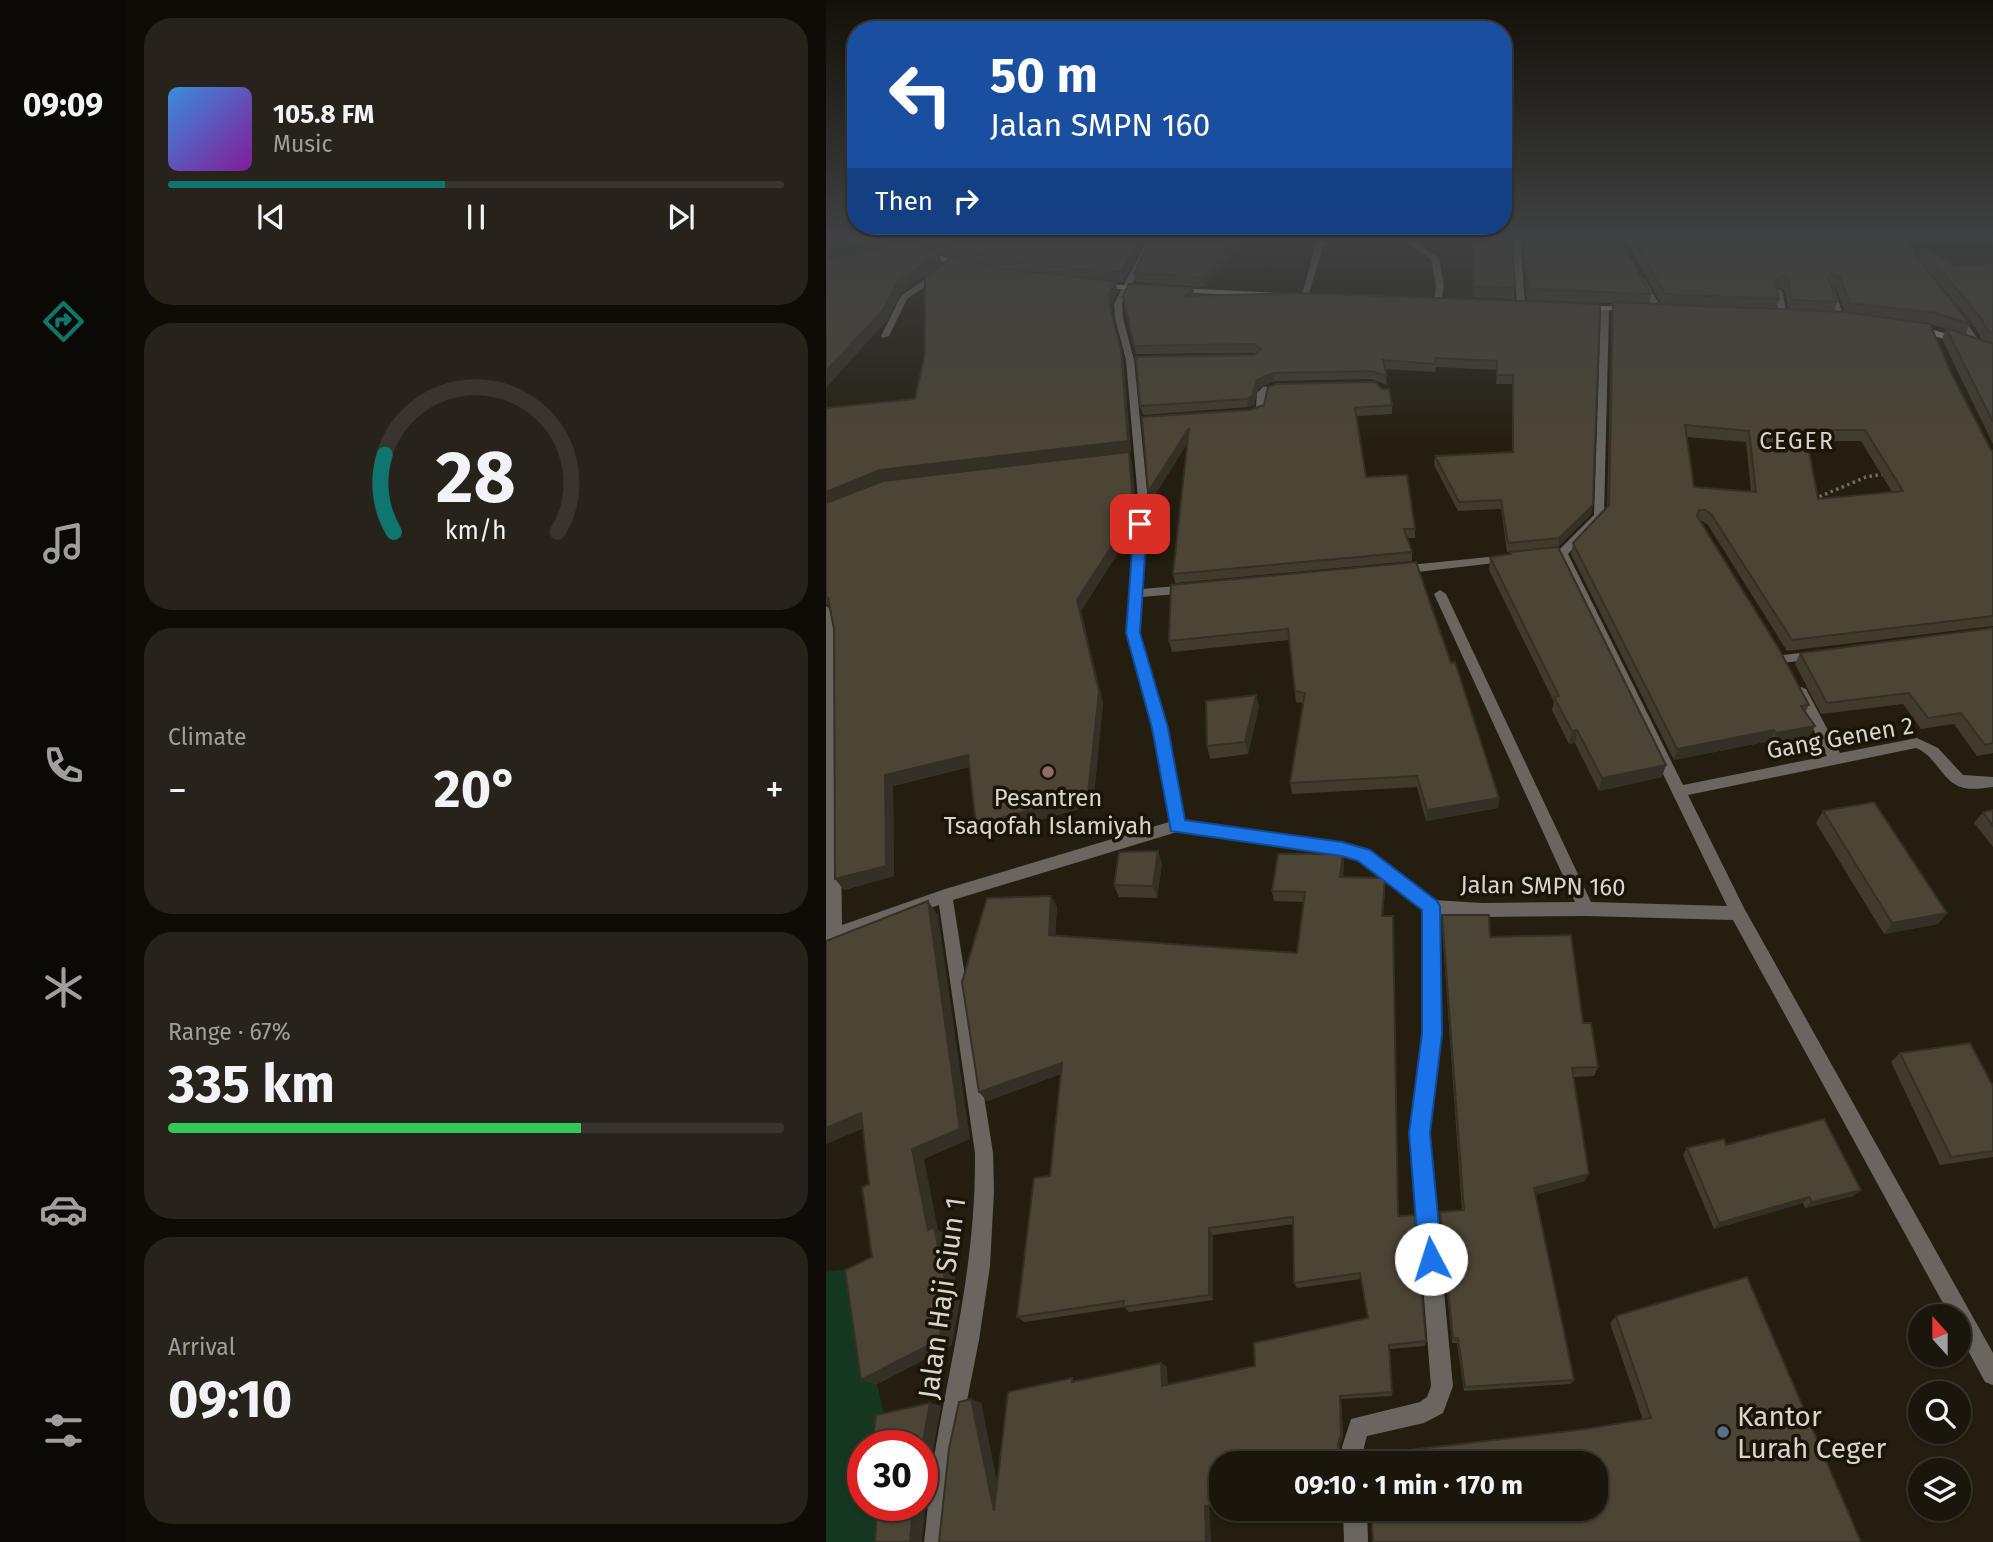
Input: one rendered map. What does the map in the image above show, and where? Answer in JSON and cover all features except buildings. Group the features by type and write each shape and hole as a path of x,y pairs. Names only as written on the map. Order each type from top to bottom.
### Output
{"main road":[{"path":"1620,309 1636,310"},
{"path":"1648,310 1672,311"},
{"path":"1770,314 1795,316"},
{"path":"1830,318 1847,319"},
{"path":"1907,327 1931,330 1993,350"}],"street":[{"path":"885,336 899,309"},
{"path":"826,610 829,641 830,935 945,896 1177,826 1160,728 1133,633 1143,500 1130,458 1140,421 1137,360 1119,318 1118,309"},
{"path":"1605,309 1599,516 1555,554 1680,791 1738,913 1993,1374"},
{"path":"1782,309 1783,315"},
{"path":"1841,309 1847,319"},
{"path":"1953,310 1978,345"},
{"path":"1931,330 1937,348"},
{"path":"1237,414 1261,409 1262,393 1266,389 1302,387"},
{"path":"1383,572 1524,558"},
{"path":"1134,594 1197,589"},
{"path":"1440,594 1586,909"},
{"path":"1836,652 1786,664 1836,760"},
{"name":"Gang Genen 2","path":"1680,791 1917,743 1936,750 1962,782 1993,782"},
{"name":"Jalan SMPN 160","path":"1177,826 1342,849 1364,855 1431,906 1482,910 1586,909 1738,913"},
{"name":"Jalan Haji Siun 1","path":"936,1542 946,1454 975,1310 986,1188 984,1153 945,896"},
{"path":"1353,1451 1359,1427 1374,1421 1424,1412 1435,1405 1442,1386 1420,1133 1432,1034 1431,906"},
{"path":"1355,1521 1356,1542"}],"path":[{"path":"1806,500 1833,494 1867,475 1888,474"}],"green space":[{"path":"848,1269 888,1430 847,1430 847,1521 903,1521 905,1542 826,1542 826,1272"}],"place":[{"name":"Pesantren Tsaqofah Islamiyah","path":"1048,772"},
{"name":"Kantor Lurah Ceger","path":"1723,1432"}],"district":[{"name":"CEGER","path":"1797,441"}],"route":[{"path":"1140,524 1133,633 1160,728 1177,826 1342,849 1364,855 1431,906 1432,1034 1420,1133 1431,1259"}]}
